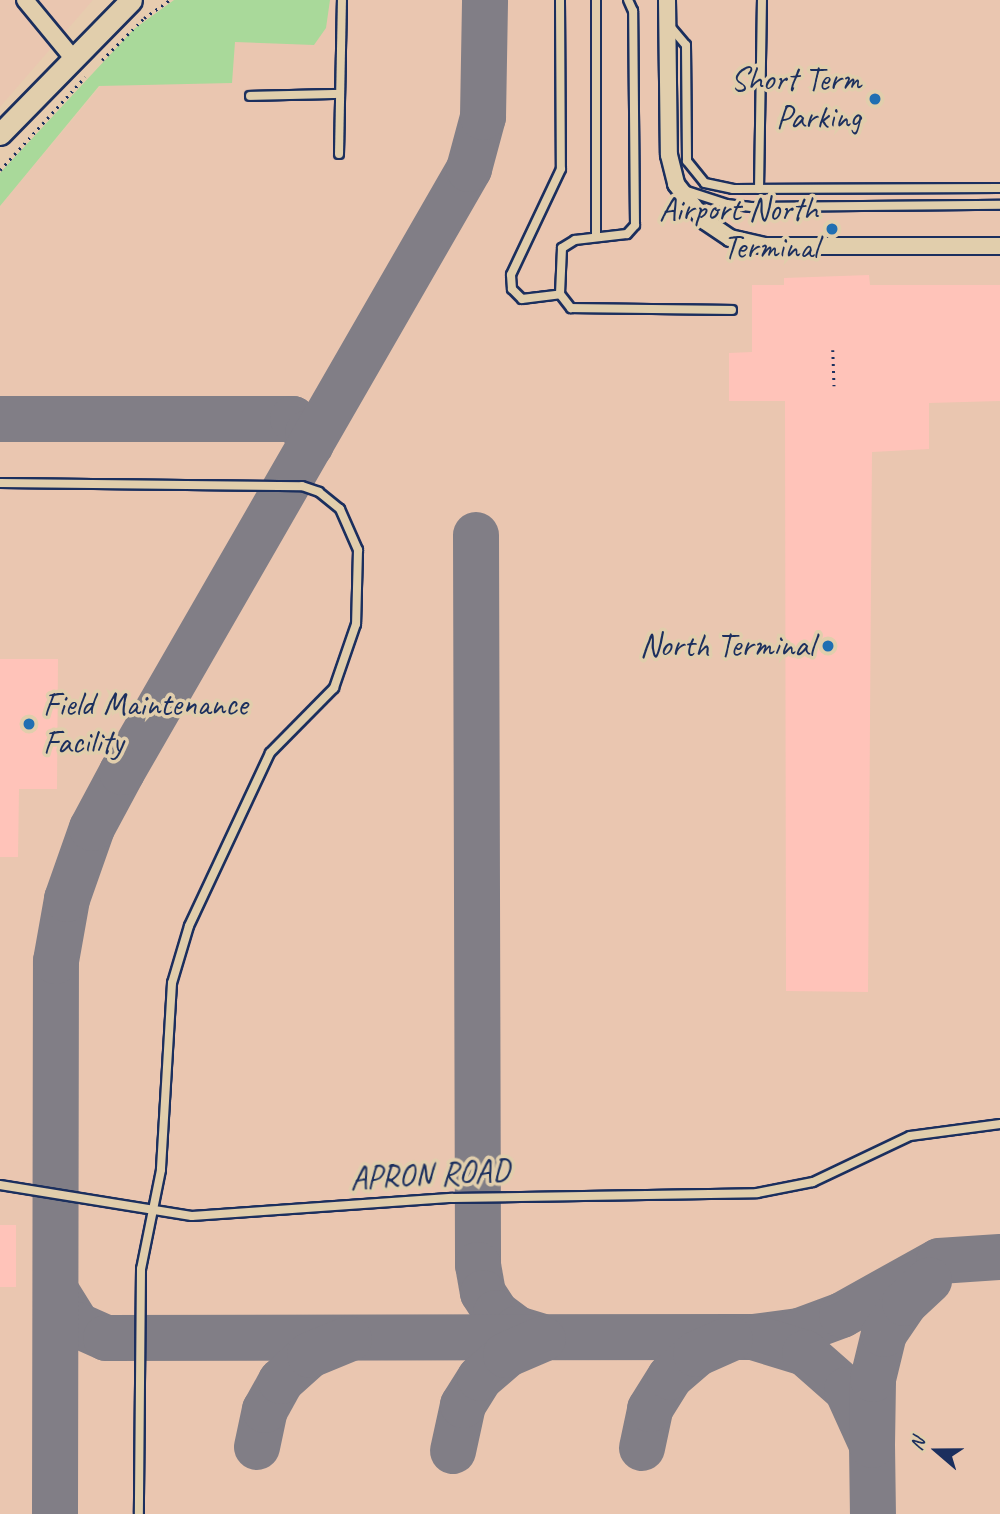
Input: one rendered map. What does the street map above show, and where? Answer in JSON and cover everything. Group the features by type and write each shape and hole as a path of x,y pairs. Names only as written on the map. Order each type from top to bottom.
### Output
{"street":[{"path":"25,0 73,58"},
{"path":"0,134 131,0"},
{"path":"667,0 669,155 676,184 705,221 730,238 766,246 1000,246"}],"lane":[{"path":"339,154 342,0"},
{"path":"560,0 561,169 511,275 512,289 522,299 560,295"},
{"path":"596,0 596,237"},
{"path":"628,0 633,11 635,225 626,234 575,240 562,248 560,295 571,308 732,310"},
{"path":"759,189 762,0"},
{"path":"667,23 686,45 687,162 693,174 705,183 759,189 1000,188"},
{"path":"250,96 340,94"},
{"path":"676,184 696,196 753,206 1000,205"},
{"path":"0,483 302,486 337,506 357,543 356,624 334,688 270,753 180,952 167,1019 161,1170 141,1269 139,1514"},
{"name":"APRON ROAD","path":"0,1185 154,1212 203,1215 453,1198 773,1192 820,1179 904,1138 1000,1124"}],"path":[{"path":"99,62 144,18 170,0"},
{"path":"0,170 90,70"},
{"path":"833,350 834,386"}],"shaded area":[{"path":"0,0 93,0 0,107"},
{"path":"195,0 1000,0 1000,1514 0,1514 0,206 124,58"}],"green space":[{"path":"174,0 330,0 326,28 314,45 235,42 232,83 99,86 0,206 0,173 134,29"}],"building":[{"name":"North Terminal","path":"869,275 870,285 1000,285 1000,401 929,403 929,449 872,452 868,992 786,991 785,401 729,401 729,353 752,352 752,285 784,285 784,278"},
{"name":"Field Maintenance Facility","path":"0,659 58,659 57,789 19,789 18,857 0,857"},
{"path":"0,1225 16,1225 16,1287 0,1287"}],"taxiway":[{"path":"55,1514 56,961 67,899 92,828 122,772 469,169 483,117 485,0"},
{"path":"0,419 293,419 308,433 311,445"},
{"path":"476,535 478,1265 483,1293 496,1313 517,1329 540,1336"},
{"path":"56,1291 77,1325 106,1338 753,1337 799,1331 842,1315 939,1261 1000,1257"},
{"path":"872,1445 873,1379 884,1334 905,1303 929,1281"},
{"path":"756,1338 805,1353 847,1390 872,1445 873,1514"},
{"path":"257,1447 265,1410 281,1381 310,1355 349,1339"},
{"path":"453,1451 463,1405 480,1378 506,1355 543,1339"},
{"path":"642,1448 650,1409 670,1377 696,1354 730,1339"}],"place":[{"name":"Short Term Parking","path":"875,99"},
{"name":"Airport North Terminal","path":"832,229"},
{"name":"North Terminal","path":"828,646"},
{"name":"Field Maintenance Facility","path":"29,724"}]}
